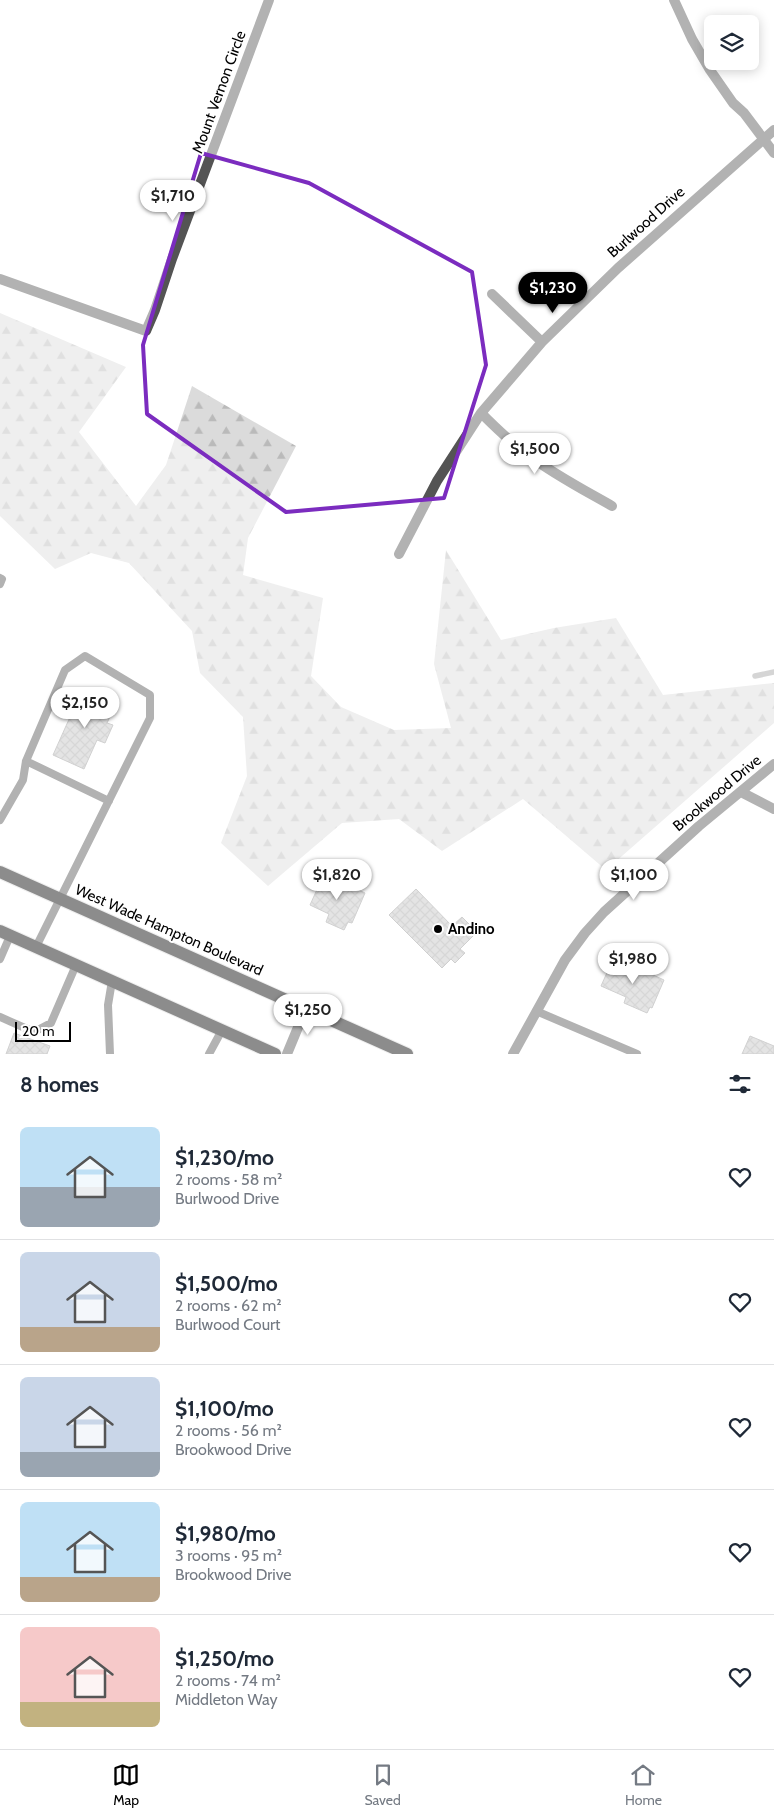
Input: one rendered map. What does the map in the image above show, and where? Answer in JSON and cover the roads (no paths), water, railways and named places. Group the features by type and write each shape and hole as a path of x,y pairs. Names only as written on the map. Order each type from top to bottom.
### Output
{"main road":[{"name":"West Wade Hampton Boulevard","path":"0,872 407,1054"},
{"path":"5,933 275,1054"}],"street":[{"name":"Mount Vernon Circle","path":"0,279 146,331 269,0"},
{"path":"674,0 692,39 710,70 733,103 744,113 774,153"},
{"name":"Burlwood Drive","path":"399,554 437,481 481,413 542,342 618,268 774,130"},
{"path":"492,294 542,342"},
{"path":"481,413 503,435 528,455 556,474 612,506"},
{"name":"Brookwood Drive","path":"513,1054 565,960 585,933 604,912 699,826 774,764"},
{"path":"741,792 774,809"},
{"path":"287,1054 306,1008"}],"lane":[{"path":"0,578 2,579 0,584"},
{"path":"0,820 24,780 26,761 65,670 85,656 150,695 150,718 36,948"},
{"path":"26,761 108,801"},
{"path":"0,959 5,933"},
{"path":"0,1017 34,1032 51,1023 76,965"},
{"path":"110,1054 108,1005 112,981"},
{"path":"536,1011 637,1054"},
{"path":"209,1054 222,1030"}],"waterway":[{"path":"755,676 774,672"}],"place":[{"name":"Andino","path":"438,929"}]}
